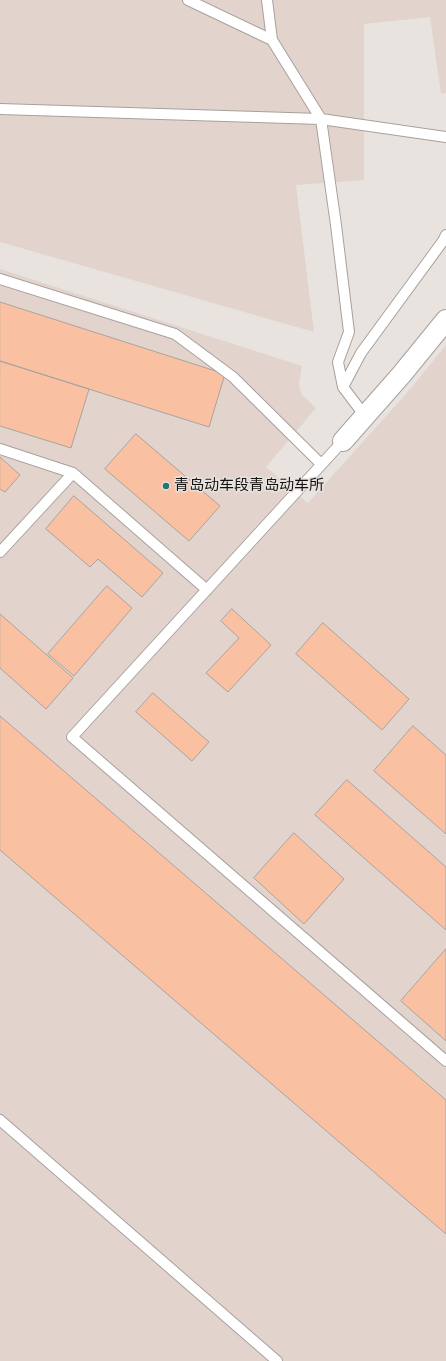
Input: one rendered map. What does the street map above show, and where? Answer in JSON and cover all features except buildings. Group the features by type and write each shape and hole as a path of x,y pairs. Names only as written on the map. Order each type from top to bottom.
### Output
{"street":[{"path":"343,441 402,374 446,320"}],"lane":[{"path":"188,0 272,40"},
{"path":"267,0 272,40 321,119 349,332 338,362 343,387 364,416"},
{"path":"0,109 321,119 446,137"},
{"path":"343,387 361,353 446,235"},
{"path":"0,279 175,334 233,377 322,464"},
{"path":"343,441 72,737 446,1061"},
{"path":"0,449 72,473 207,590"},
{"path":"0,552 72,473"},
{"path":"0,1120 277,1361"}],"shaded area":[{"path":"0,0 446,0 446,93 441,94 430,17 364,24 364,180 296,185 314,332 0,242"},
{"path":"0,269 302,366 299,384 301,394 316,408 266,467 308,503 411,388 446,345 446,1361 0,1361"}],"place":[{"name":"青岛动车段青岛动车所","path":"166,486"}]}
